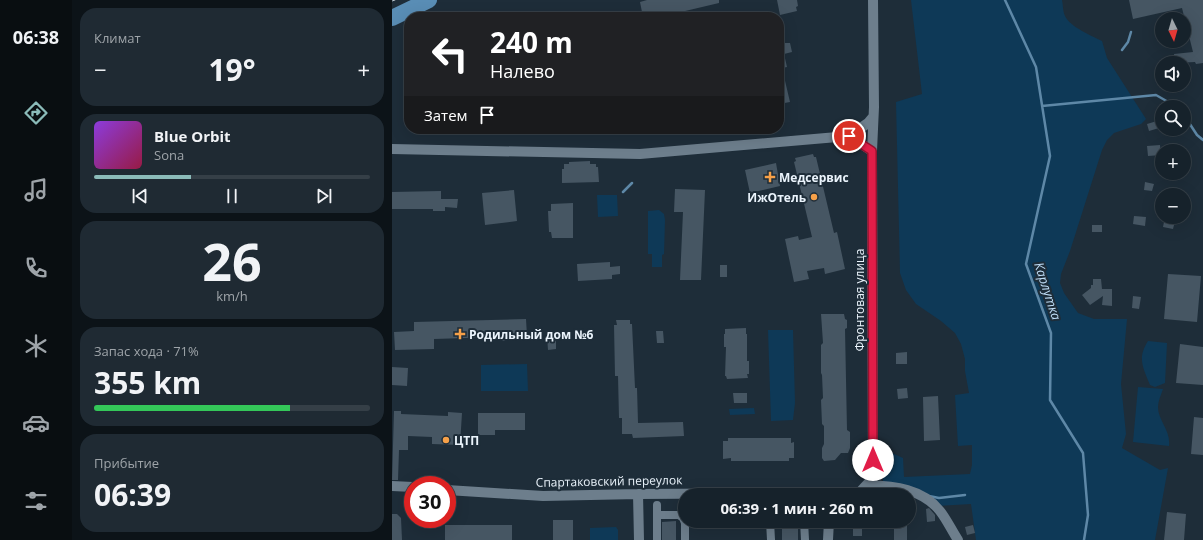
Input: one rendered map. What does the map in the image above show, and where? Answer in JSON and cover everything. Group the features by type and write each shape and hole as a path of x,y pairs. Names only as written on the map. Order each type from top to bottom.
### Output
{"main road":[{"path":"405,12 430,0"},
{"path":"392,18 404,12"}],"street":[{"name":"Фронтовая улица","path":"868,485 873,478 873,0"},
{"path":"392,149 640,154 849,136 868,123 873,117"},
{"path":"849,136 872,151"},
{"path":"865,488 868,485 892,486 911,491 927,498 940,511 958,540"},
{"path":"392,486 404,487"},
{"name":"Спартаковский переулок","path":"456,491 543,496 678,494"},
{"path":"638,494 639,540"},
{"path":"657,505 657,540"},
{"path":"657,515 679,515 683,518 685,523 685,540"},
{"path":"770,528 771,540"},
{"path":"804,528 805,540"},
{"path":"828,540 829,528"}],"shaded area":[{"path":"911,0 1062,0 1064,14 1071,24 1102,41 1107,58 1146,119 1141,124 1114,133 1107,140 1102,150 1070,251 1061,274 1060,283 1064,293 1078,313 1094,319 1127,319 1121,384 1126,434 1122,448 1160,470 1168,468 1155,540 976,540 971,504 937,506 916,497 916,488 895,488 883,483 883,460 885,455 892,453 903,458 904,477 970,474 972,465 972,445 958,446 955,395 969,393 965,371 965,359 961,344 955,333 941,321 916,304 906,290 900,273 896,102 922,94"},
{"path":"597,195 617,195 618,216 598,217"},
{"path":"659,210 664,214 665,220 664,254 662,255 662,267 652,267 652,254 648,254 648,211"},
{"path":"768,330 793,330 795,403 793,420 771,421"},
{"path":"1148,341 1167,343 1165,383 1155,387 1150,385 1142,363 1143,353"},
{"path":"527,364 528,391 481,391 481,365"},
{"path":"1138,387 1163,389 1158,407 1160,417 1168,435 1169,446 1133,442"},
{"path":"754,408 755,414 730,415 729,409"},
{"path":"616,527 618,530 618,540 590,540 590,528"}],"building":[{"path":"647,0 719,0 719,3 681,12 642,12 640,2"},
{"path":"777,0 797,0 797,11 784,14 784,12 779,12"},
{"path":"1129,0 1203,0 1203,63 1196,64 1195,62 1191,62 1191,56 1174,56 1174,54 1193,52 1191,44 1191,12 1183,12 1182,8 1164,12 1155,12 1155,14 1133,19"},
{"path":"784,43 790,43 792,52 784,54"},
{"path":"784,54 787,67 784,68"},
{"path":"784,76 790,102 784,103"},
{"path":"1155,122 1155,129 1149,131 1147,124"},
{"path":"1155,145 1155,155 1148,156 1147,146"},
{"path":"813,154 814,157 816,157 834,233 837,232 845,269 825,274 824,268 807,271 809,279 794,282 785,239 798,236 799,240 812,237 794,162 796,161 795,158"},
{"path":"590,161 590,164 596,164 596,167 598,167 599,182 562,183 562,169 564,169 564,164 569,164 569,162"},
{"name":"Медсервис","path":"776,163 780,186 750,193 745,170"},
{"path":"1145,182 1154,184 1152,191 1144,190"},
{"path":"675,189 705,190 701,280 680,280 683,212 674,212"},
{"path":"514,190 517,221 485,225 482,193"},
{"path":"441,191 441,199 458,199 457,208 445,207 445,211 433,211 433,209 392,209 392,192"},
{"path":"573,203 573,238 552,238 551,232 549,232 548,211 551,211 551,204"},
{"path":"1134,216 1146,217 1145,226 1133,224"},
{"path":"1164,224 1174,224 1173,229 1163,227"},
{"path":"1092,225 1102,225 1102,232 1092,232"},
{"path":"610,262 610,267 620,266 620,274 612,275 612,279 578,281 577,264"},
{"path":"720,265 727,265 727,277 720,277"},
{"path":"1168,274 1201,276 1197,322 1164,319"},
{"path":"1093,279 1101,279 1102,289 1112,289 1112,306 1102,305 1103,296 1090,305 1082,295 1091,288 1091,285 1093,285"},
{"path":"1133,296 1141,297 1139,309 1132,308"},
{"path":"821,314 844,314 845,319 847,320 847,328 845,329 847,430 850,432 850,448 848,453 841,453 835,460 824,461 822,458 824,426 822,424 821,400 823,398 821,345 823,343"},
{"name":"Родильный дом №6","path":"526,319 527,336 506,336 506,341 498,341 498,337 434,339 434,349 395,350 394,332 414,331 414,322"},
{"path":"616,320 630,320 630,324 632,324 638,423 683,422 684,436 633,438 632,434 622,434 622,418 619,418 618,376 615,376 614,325 617,325"},
{"path":"746,328 747,361 749,361 749,374 747,374 748,378 727,379 725,376 725,329"},
{"path":"656,331 663,331 664,343 657,343"},
{"path":"556,335 556,349 548,350 547,336"},
{"path":"1180,344 1203,347 1203,385 1176,383"},
{"path":"907,352 907,364 896,364 896,353"},
{"path":"392,367 408,368 407,386 392,385"},
{"path":"907,388 908,398 898,399 897,389"},
{"path":"733,393 747,393 747,403 734,403"},
{"path":"938,396 940,440 924,441 923,397"},
{"name":"ЦТП","path":"394,411 401,411 401,414 448,416 448,412 462,413 460,445 432,444 432,437 408,436 408,450 399,450 398,480 392,480"},
{"path":"478,413 525,413 525,430 495,430 495,435 478,435"},
{"path":"1194,417 1203,418 1203,455 1191,454"},
{"path":"728,438 791,438 791,443 794,442 794,458 789,458 789,461 731,461 731,458 723,459 723,441 728,441"},
{"path":"929,508 935,515 935,521 927,522 926,509"},
{"path":"1167,512 1186,514 1184,540 1164,540"},
{"path":"392,514 397,514 401,518 402,540 392,540"},
{"path":"553,520 573,520 573,540 553,540"},
{"path":"676,521 676,540 662,540 662,522"},
{"path":"456,525 512,525 512,540 445,540 445,528 456,528"},
{"path":"973,525 975,533 967,535 965,527"},
{"path":"782,528 798,528 798,540 782,540"},
{"path":"853,528 862,528 862,536 853,536"},
{"path":"894,528 907,528 907,540 894,540"}],"waterway":[{"name":"Карлутка","path":"1005,0 1036,67 1050,156 1026,264 1051,333 1050,400 1083,453 1088,515 1084,540"},
{"path":"1122,50 1128,42 1131,32"},
{"path":"1042,106 1156,95 1165,100"},
{"path":"1191,126 1197,135 1203,140"},
{"path":"623,192 632,183"},
{"path":"929,496 939,498 965,495"}],"place":[{"name":"Медсервис","path":"770,177"},
{"name":"ИжОтель","path":"814,197"},
{"name":"Родильный дом №6","path":"460,334"},
{"name":"ЦТП","path":"446,440"}],"route":[{"path":"849,136 872,151 873,460"}]}
